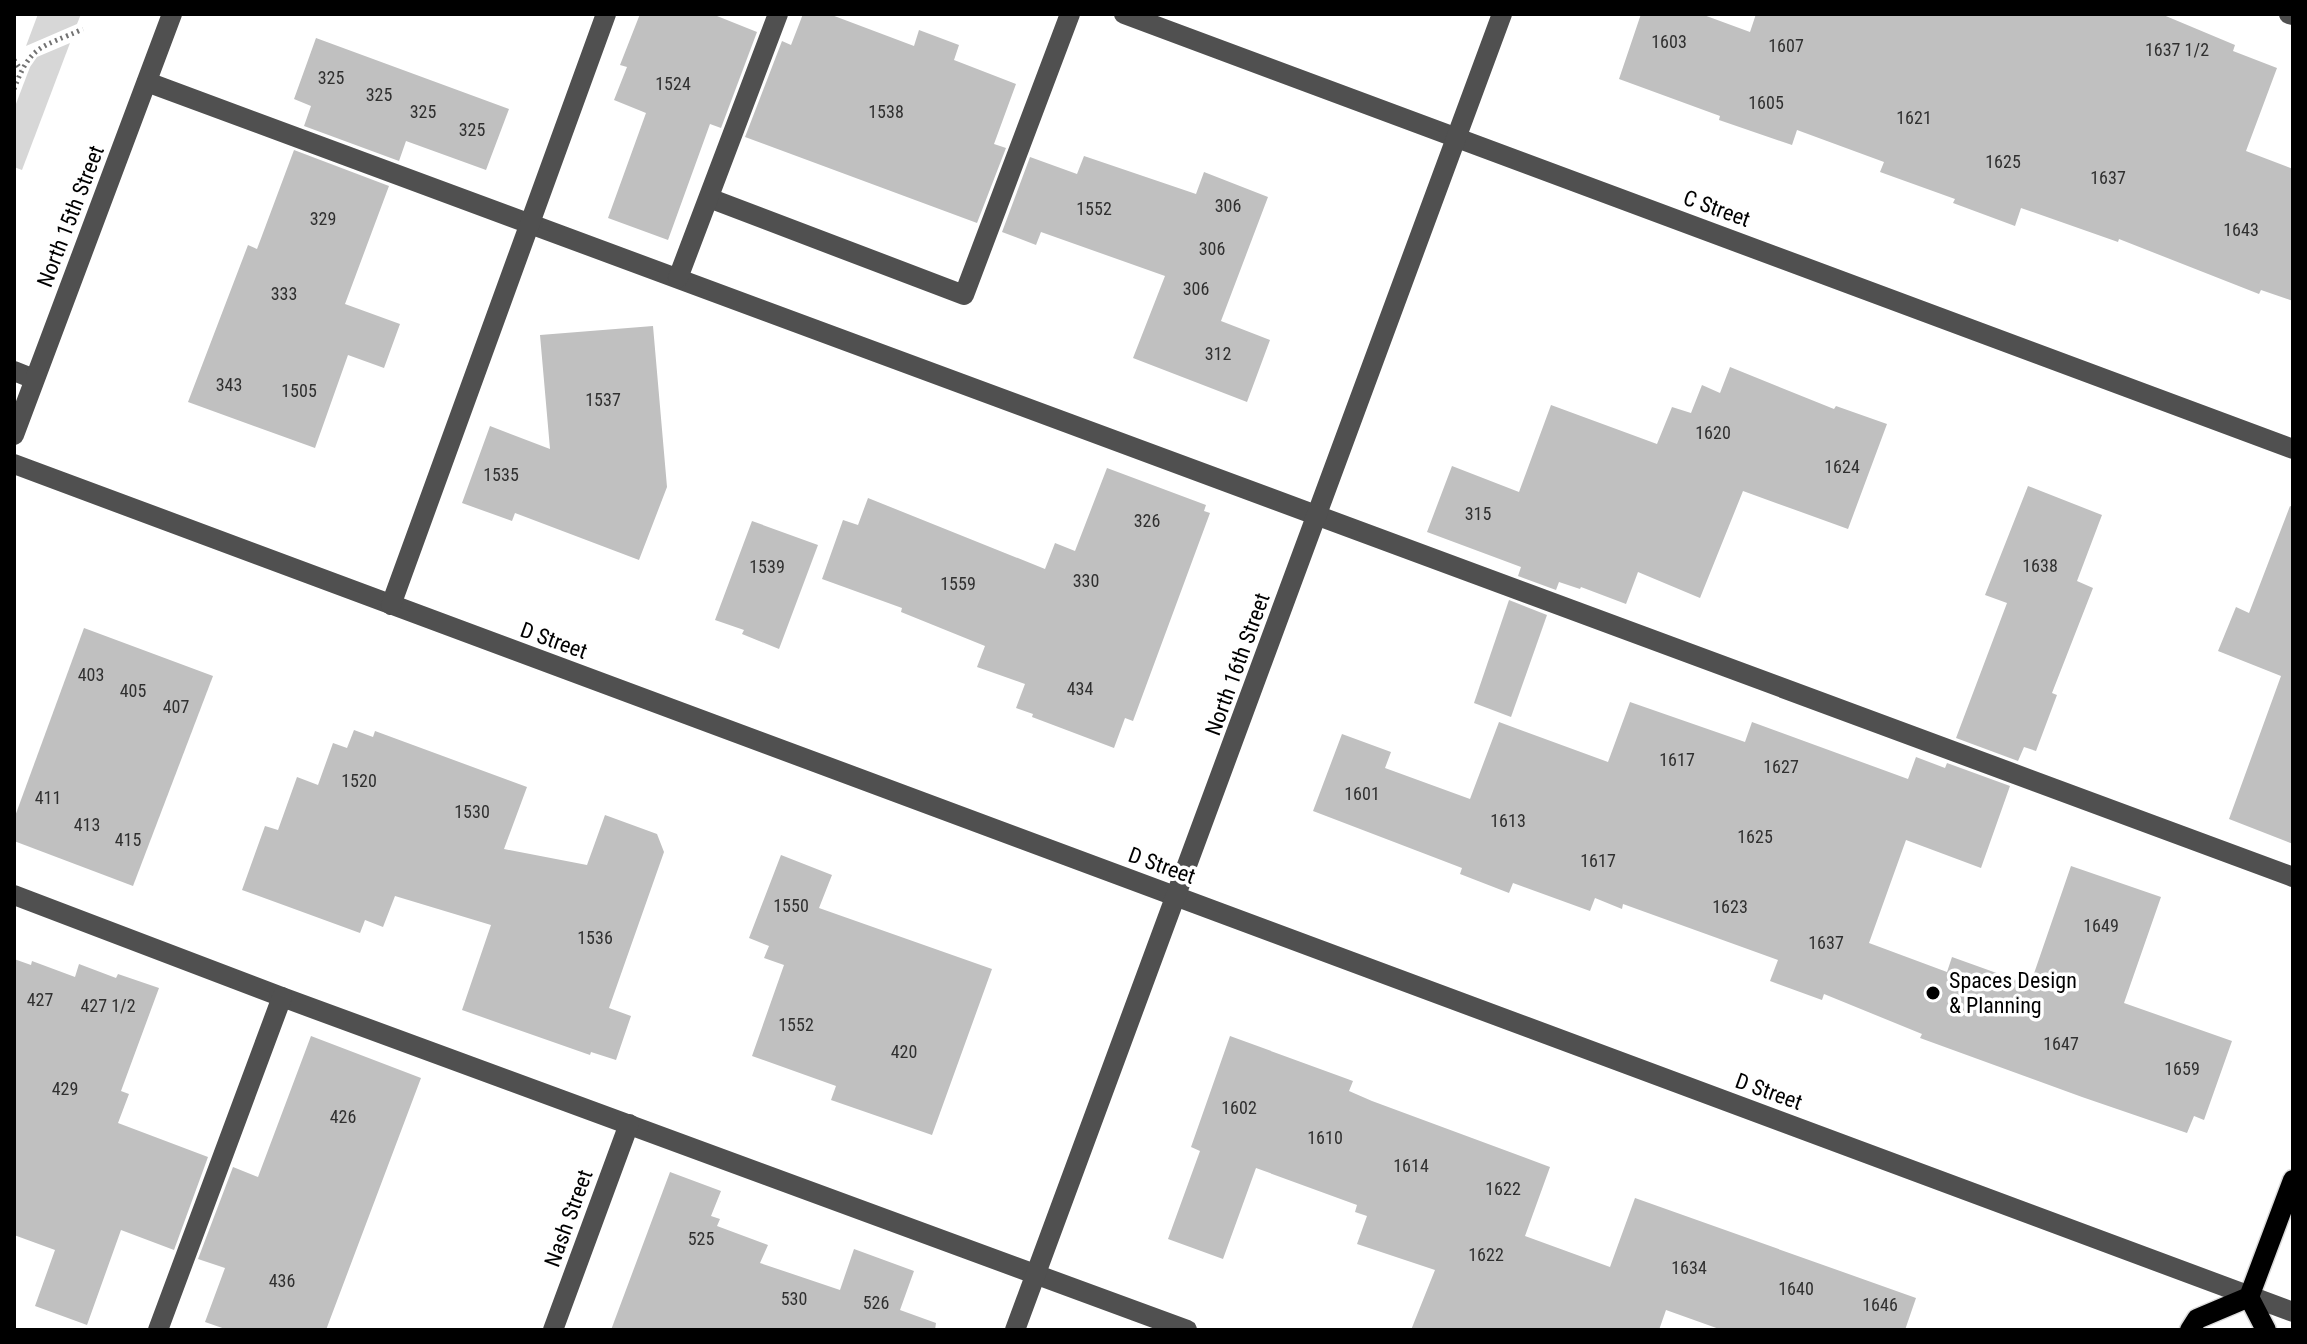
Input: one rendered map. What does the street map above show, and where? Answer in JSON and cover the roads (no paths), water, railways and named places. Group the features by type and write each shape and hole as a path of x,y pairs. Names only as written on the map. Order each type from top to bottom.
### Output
{"main road":[{"path":"2190,1330 2197,1319 2249,1297 2293,1180"},
{"path":"2249,1297 2266,1330"}],"street":[{"name":"North 15th Street","path":"14,435 172,14"},
{"path":"391,605 606,14"},
{"path":"678,278 778,14"},
{"path":"709,198 964,295 1070,14"},
{"name":"C Street","path":"1124,14 2293,449"},
{"name":"North 16th Street","path":"1015,1330 1502,14"},
{"path":"147,82 2293,877"},
{"path":"14,371 34,379"},
{"name":"D Street","path":"14,464 2293,1312"},
{"path":"14,895 282,997 1187,1330"},
{"path":"158,1330 282,997"},
{"name":"Nash Street","path":"553,1330 629,1124"}],"place":[{"name":"Spaces Design & Planning","path":"1933,993"}]}
